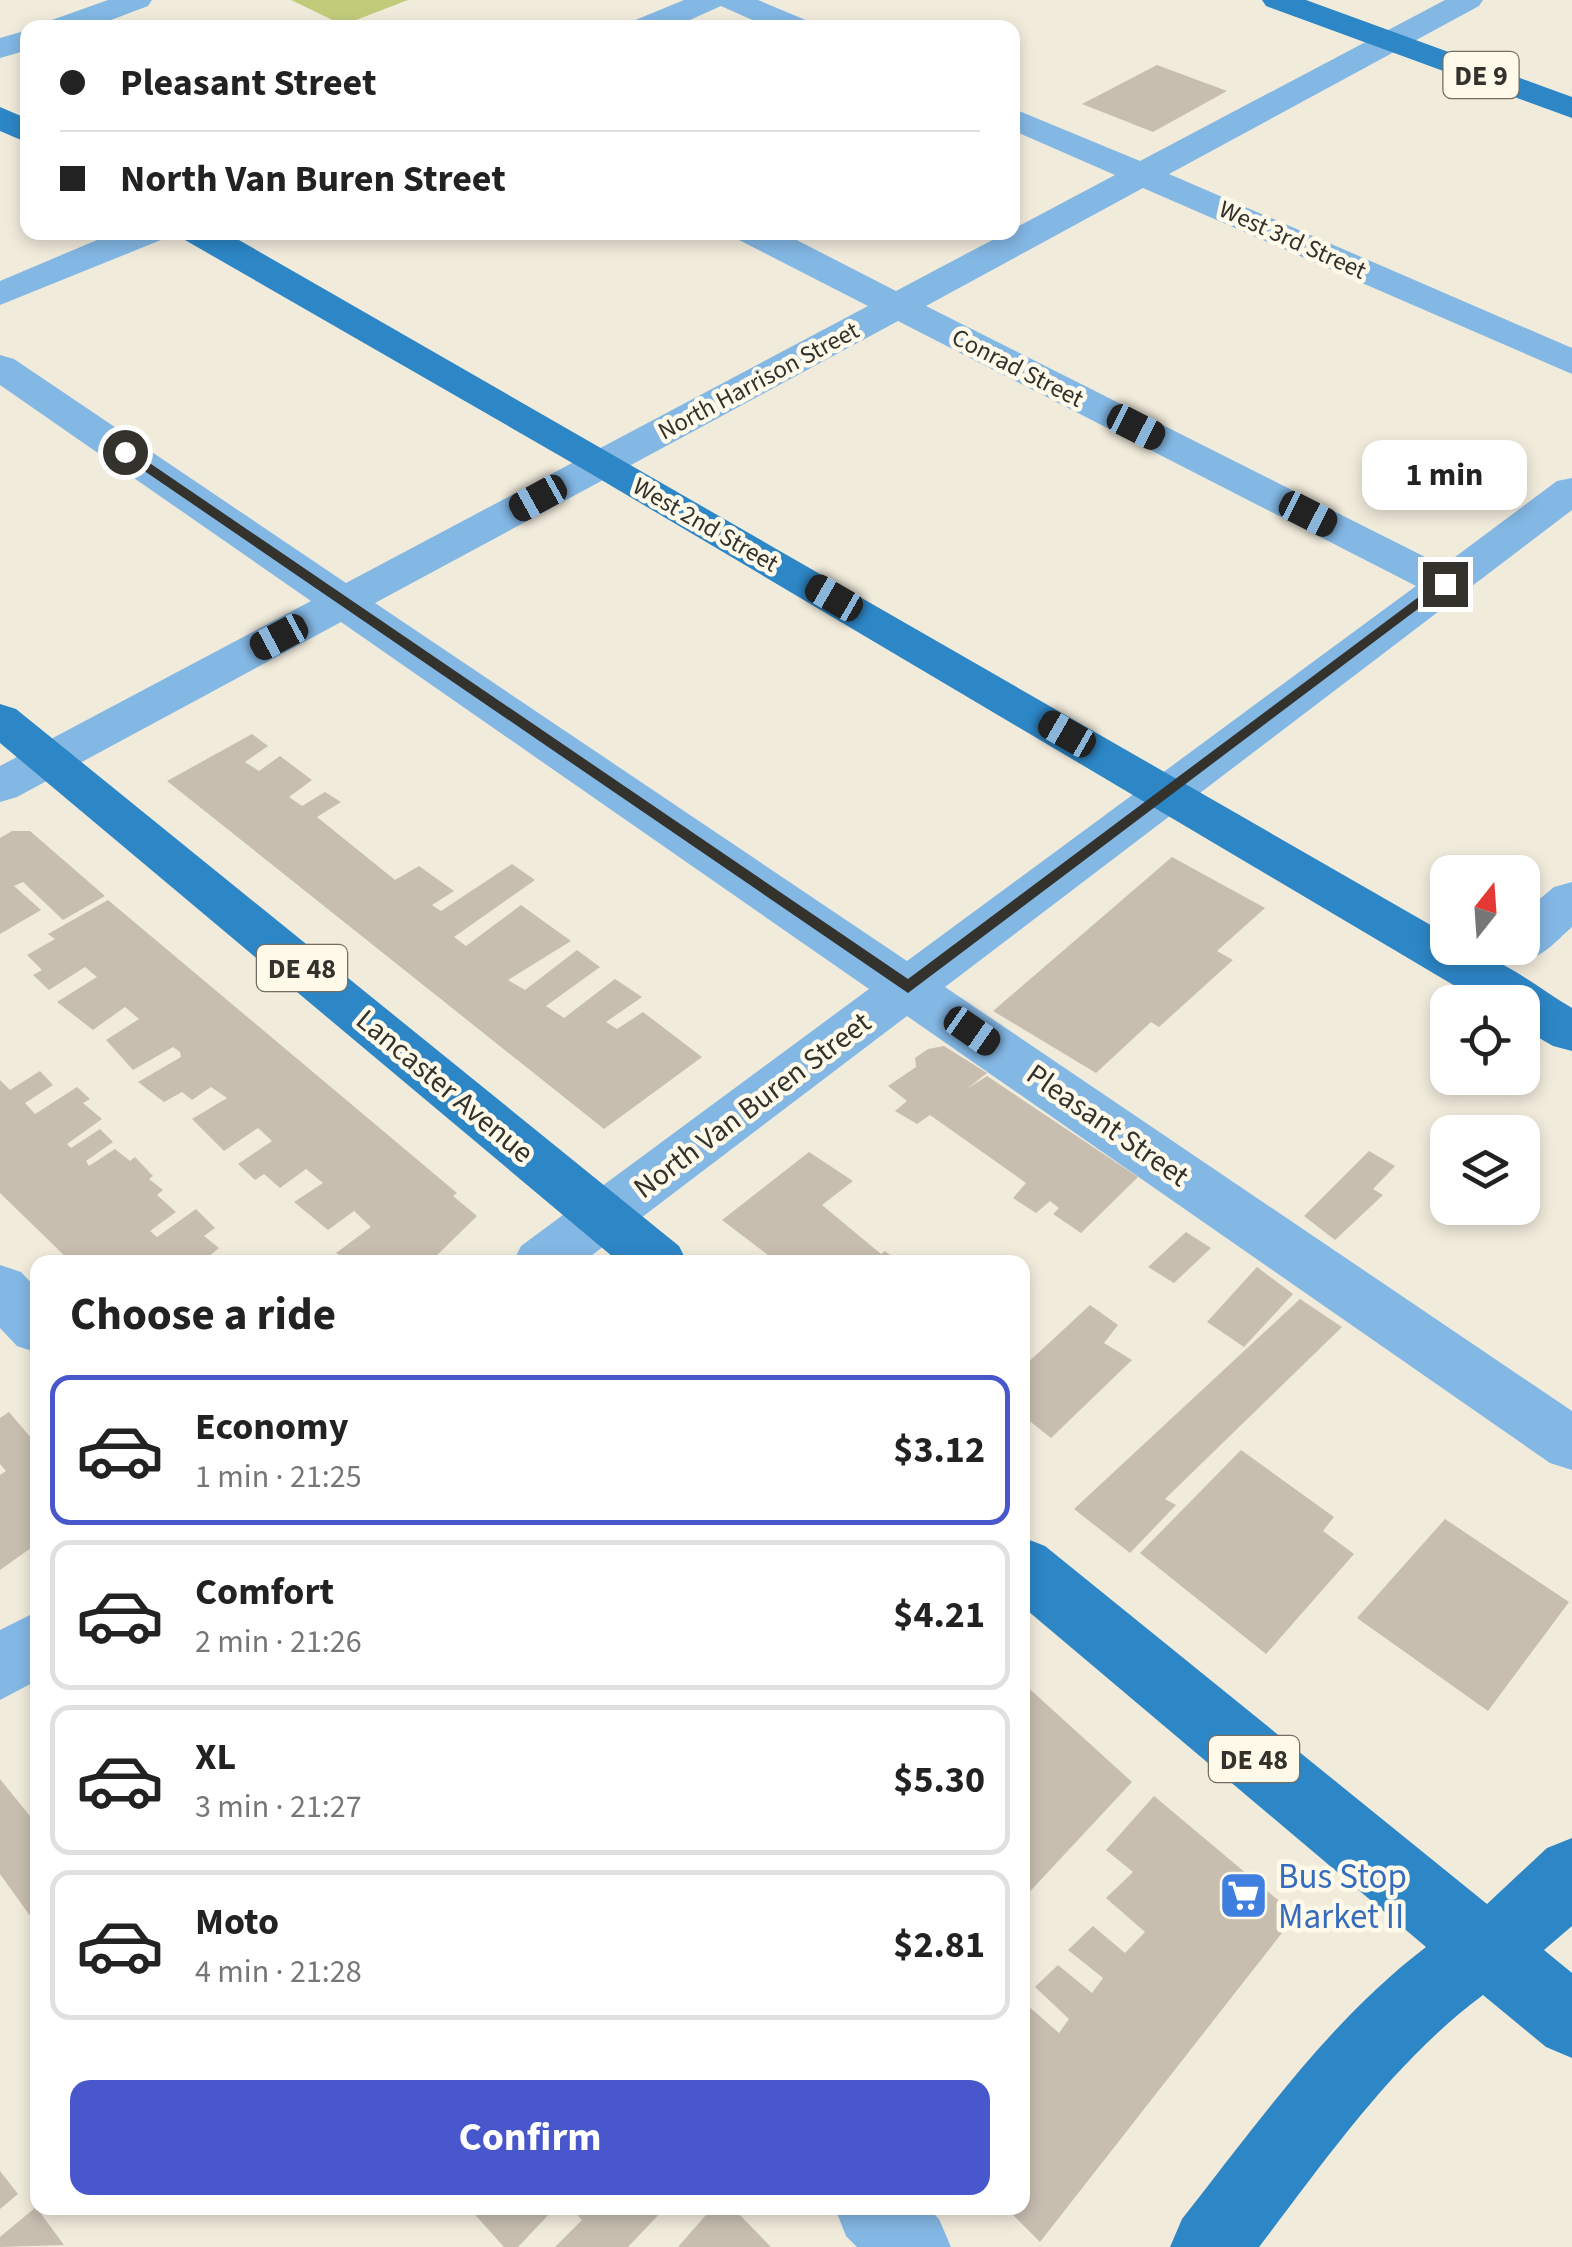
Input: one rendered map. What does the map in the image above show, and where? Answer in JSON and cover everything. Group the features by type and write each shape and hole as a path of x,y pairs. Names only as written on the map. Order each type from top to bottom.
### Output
{"main road":[{"name":"DE 9","path":"1276,0 1572,108"},
{"name":"West 2nd Street","path":"212,240 1167,792 1513,975 1572,1032"},
{"name":"Lancaster Avenue","path":"0,719 649,1255"},
{"name":"DE 48","path":"1030,1573 1572,2021"},
{"path":"1210,2247 1314,2114 1414,2003 1550,1902 1572,1873"}],"street":[{"path":"82,20 138,0"},
{"path":"663,20 710,0"},
{"path":"732,0 778,20"},
{"name":"North Harrison Street","path":"1020,240 1468,0"},
{"name":"West 3rd Street","path":"1020,121 1572,362"},
{"path":"0,294 129,240"},
{"name":"Conrad Street","path":"768,240 1445,584"},
{"name":"North Harrison Street","path":"0,786 1020,240"},
{"name":"Pleasant Street","path":"0,366 1572,1444"},
{"name":"North Van Buren Street","path":"551,1255 1572,490"},
{"path":"1513,975 1572,899"},
{"path":"0,1290 30,1320"},
{"path":"0,1669 30,1647"},
{"path":"881,2215 911,2247"}],"green space":[{"path":"291,0 408,0 356,20 333,20"}],"building":[{"path":"1157,65 1227,91 1153,132 1082,104"},
{"path":"252,734 268,746 245,762 259,771 280,756 312,780 289,797 302,806 325,792 341,802 317,817 395,880 419,866 454,891 432,905 441,911 512,864 535,880 454,937 466,946 521,905 571,941 508,980 525,990 577,950 600,967 546,1006 564,1018 615,979 642,997 606,1022 617,1029 643,1012 702,1057 604,1129 167,781"},
{"path":"12,831 30,831 105,896 63,920 23,882 14,886 41,910 0,934 0,838"},
{"path":"1172,857 1265,908 1217,951 1233,960 1159,1027 1151,1022 1096,1073 993,1011"},
{"path":"108,900 457,1193 453,1196 477,1216 437,1255 336,1253 371,1227 354,1211 328,1230 294,1202 323,1183 306,1169 280,1188 264,1174 255,1180 238,1164 272,1141 258,1128 224,1151 192,1119 227,1098 211,1087 192,1100 182,1092 164,1102 138,1082 181,1057 180,1052 173,1047 133,1070 106,1040 139,1019 125,1007 93,1030 57,1002 97,977 85,967 49,990 33,975 42,970 27,955 55,939 48,934"},
{"path":"944,1046 987,1073 967,1089 987,1076 1138,1177 1081,1233 1053,1214 1059,1208 1050,1201 1036,1213 1013,1198 1026,1183 930,1115 917,1124 895,1111 907,1101 888,1086 916,1067 915,1058 928,1049"},
{"path":"40,1071 53,1085 25,1103 35,1114 77,1087 90,1099 83,1103 102,1119 67,1144 71,1148 100,1129 113,1142 86,1161 89,1166 115,1149 130,1161 135,1157 153,1176 149,1179 163,1190 157,1195 176,1212 150,1231 157,1237 196,1209 215,1228 204,1236 219,1248 210,1255 64,1255 0,1193 0,1080 10,1090"},
{"path":"1369,1151 1395,1166 1373,1189 1383,1195 1335,1240 1304,1216"},
{"path":"809,1152 853,1181 822,1205 881,1254 885,1251 890,1255 768,1255 722,1220"},
{"path":"1186,1232 1211,1248 1174,1283 1148,1267"},
{"path":"1257,1267 1293,1294 1244,1347 1207,1322"},
{"path":"1300,1299 1342,1327 1165,1499 1176,1505 1130,1553 1074,1509"},
{"path":"1090,1305 1118,1325 1104,1343 1132,1360 1051,1438 1030,1421 1030,1361"},
{"path":"9,1412 30,1437 30,1549 0,1570 0,1475 6,1471 0,1464 0,1418"},
{"path":"1241,1450 1334,1517 1323,1531 1354,1554 1266,1654 1140,1553"},
{"path":"1445,1519 1569,1602 1488,1711 1357,1618"},
{"path":"1030,1689 1132,1782 1030,1891"},
{"path":"0,1779 30,1816 30,1916 0,1874"},
{"path":"1154,1796 1296,1915 1040,2242 1013,2215 1030,2215 1030,2008 1059,2033 1069,2019 1035,1987 1058,1965 1092,1993 1103,1978 1068,1950 1093,1926 1125,1953 1145,1932 1106,1898 1133,1872 1106,1850"},
{"path":"0,2171 18,2194 0,2209"},
{"path":"30,2212 42,2215 64,2245 0,2247 0,2237"},
{"path":"475,2215 548,2215 518,2247 504,2247"},
{"path":"577,2215 658,2215 628,2247 555,2247 582,2220"},
{"path":"706,2215 740,2215 771,2247 678,2247"}],"place":[{"name":"Bus Stop Market II","path":"1243,1896"}],"route":[{"path":"125,452 908,987 1445,584"}]}
